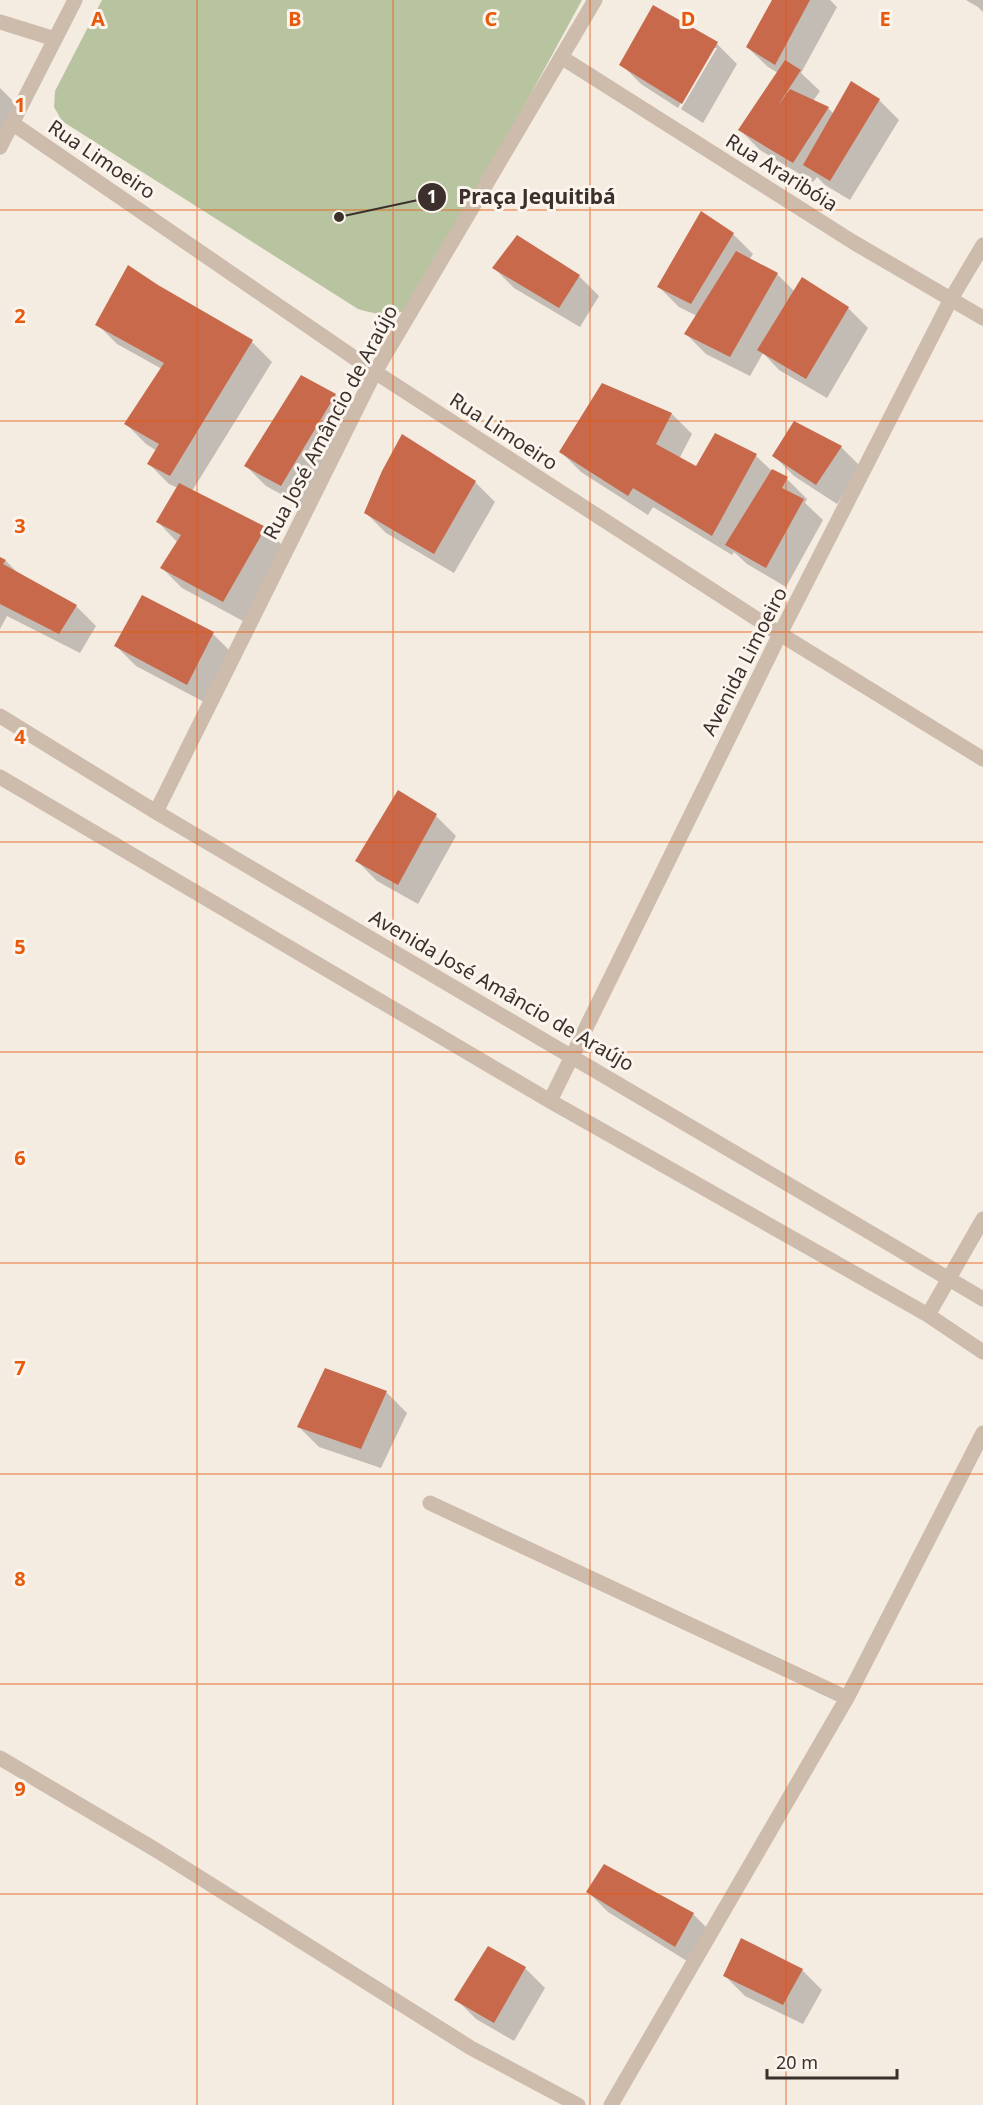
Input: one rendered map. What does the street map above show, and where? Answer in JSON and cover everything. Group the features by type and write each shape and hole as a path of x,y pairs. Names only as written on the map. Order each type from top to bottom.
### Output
{"street":[{"path":"0,147 75,0"},
{"name":"Rua José Amâncio de Araújo","path":"156,812 375,372 595,0"},
{"path":"0,22 55,39"},
{"name":"Rua Araribóia","path":"561,57 853,242 983,318"},
{"name":"Rua Limoeiro","path":"12,123 375,372 780,634 983,759"},
{"name":"Avenida Limoeiro","path":"550,1101 780,634 951,299 983,245"},
{"name":"Avenida José Amâncio de Araújo","path":"0,716 156,812 983,1299"},
{"path":"0,777 550,1101 928,1315 983,1352"},
{"path":"928,1315 983,1219"},
{"path":"611,2105 847,1698 983,1433"},
{"path":"430,1503 847,1698"},
{"path":"0,1758 156,1850 471,2048 578,2105"}],"green space":[{"path":"102,0 582,0 414,308 386,314 358,309 62,121 54,107 55,91"}],"building":[{"path":"772,0 810,0 775,65 746,47"},
{"path":"653,5 718,42 682,104 619,65"},
{"path":"785,60 801,70 777,107 790,89 829,107 793,163 738,130"},
{"path":"851,81 880,99 830,181 803,165"},
{"path":"701,211 734,233 691,304 657,287"},
{"path":"517,235 580,275 559,308 492,268"},
{"path":"736,251 778,273 730,357 684,334"},
{"path":"128,265 253,340 170,476 147,464 159,444 124,424 164,363 95,325"},
{"path":"802,277 849,307 806,379 757,350"},
{"path":"301,375 336,394 281,486 244,466"},
{"path":"602,383 672,413 656,444 696,466 715,433 757,454 712,536 633,488 628,496 559,452"},
{"path":"794,421 842,446 816,485 772,456"},
{"path":"402,434 476,481 434,554 364,513 382,471"},
{"path":"772,469 788,477 782,488 804,499 766,568 725,545"},
{"path":"179,483 266,527 223,602 160,568 181,535 156,522"},
{"path":"0,557 6,560 3,564 77,605 59,634 0,604"},
{"path":"142,595 214,632 187,685 114,646"},
{"path":"398,790 437,814 398,885 355,861"},
{"path":"325,1368 387,1391 361,1449 297,1427"},
{"path":"604,1864 694,1913 675,1947 586,1892"},
{"path":"741,1938 803,1969 783,2005 723,1976"},
{"path":"488,1946 526,1967 494,2023 454,2000"}],"place":[{"name":"Praça Jequitibá","path":"339,217"}]}
